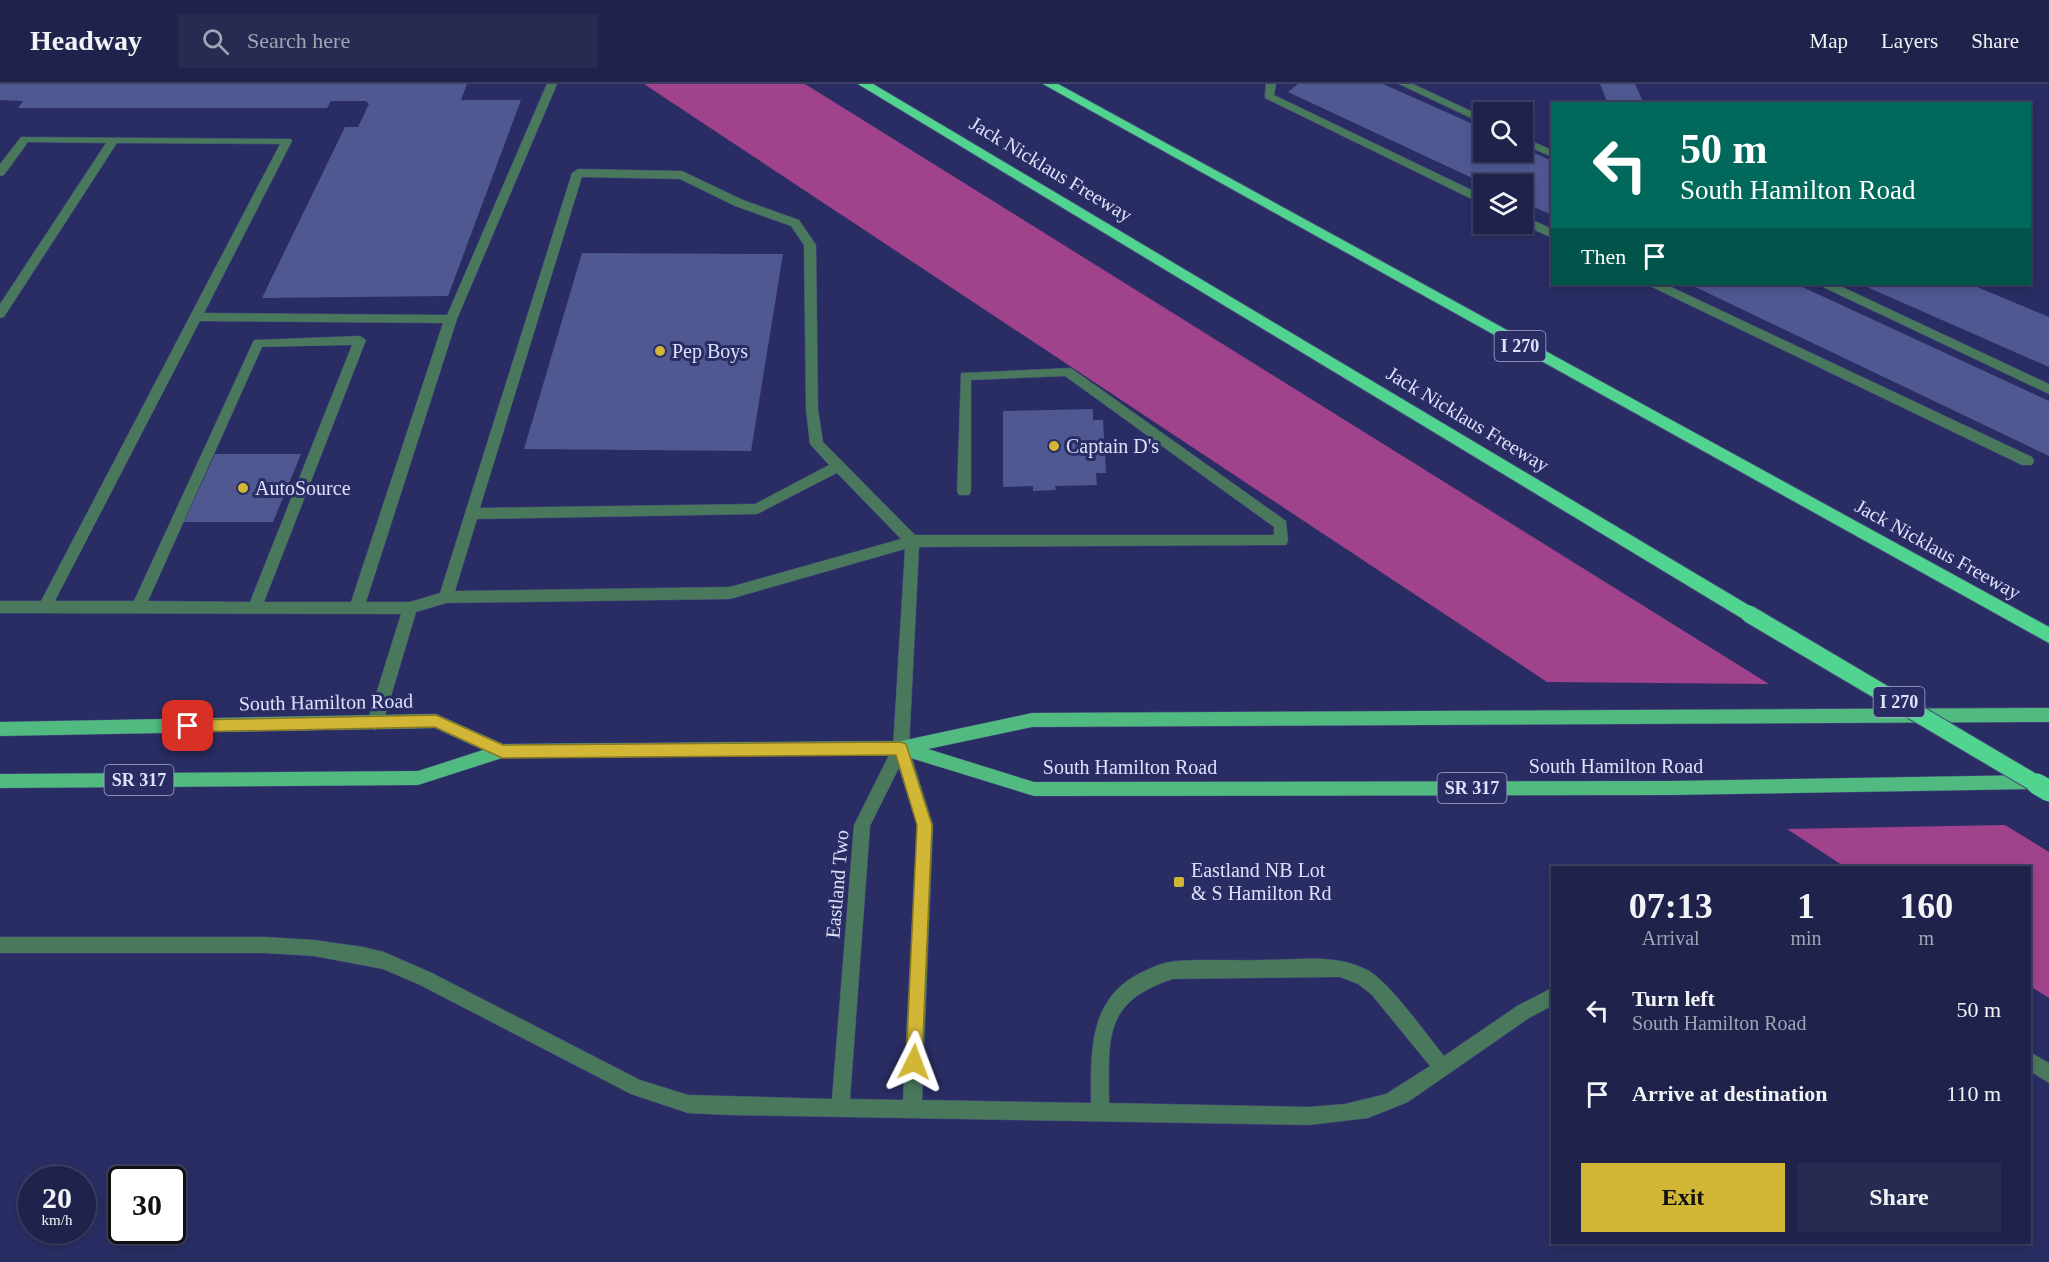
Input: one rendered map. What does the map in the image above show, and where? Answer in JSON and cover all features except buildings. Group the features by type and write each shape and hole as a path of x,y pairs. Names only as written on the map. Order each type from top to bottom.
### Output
{"highway":[{"name":"Jack Nicklaus Freeway","path":"864,84 2049,791"},
{"name":"Jack Nicklaus Freeway","path":"1049,84 2049,636"}],"main road":[{"name":"South Hamilton Road","path":"0,781 418,778 502,751 901,748 1032,720 2049,715"},
{"name":"South Hamilton Road","path":"0,729 436,721 502,751"},
{"name":"South Hamilton Road","path":"901,748 1034,789 1670,788 2000,781 2049,783"}],"street":[{"path":"357,607 451,319 552,84"},
{"path":"1271,84 1269,96 1473,196"},
{"path":"1404,84 1473,116"},
{"path":"0,172 25,139 287,141 45,607"},
{"path":"0,315 114,139"},
{"path":"1533,145 1551,154"},
{"path":"446,597 578,173 682,175 739,203 795,223 810,245 812,410 817,444 912,541 901,748 925,825 912,1109"},
{"path":"1533,224 1551,234"},
{"path":"1658,285 2027,461"},
{"path":"1829,285 2049,389"},
{"path":"196,316 451,319"},
{"path":"139,606 258,343 360,340 255,606"},
{"path":"0,607 410,608 446,597 730,593 912,541 1281,541 1281,525 1067,371 965,376 964,491"},
{"path":"472,514 757,509 838,466"},
{"path":"375,723 410,608"},
{"name":"Eastland Two","path":"840,1108 862,825 901,748"},
{"path":"0,945 265,945 346,953 384,961 407,970 654,1095 688,1104 706,1105 1309,1116 1352,1113 1387,1104 1523,1012 1551,998"},
{"path":"1100,1112 1101,1038 1109,1011 1137,984 1152,975 1173,970 1340,968 1353,971 1365,977 1377,988 1443,1068"},
{"path":"2031,1062 2049,1074"}],"shaded area":[{"path":"644,84 805,84 1769,684 1547,682"},
{"path":"2005,825 2049,852 2049,998 2031,987 2031,866 1843,866 1787,829"}],"place":[{"name":"Pep Boys","path":"660,351"},
{"name":"Captain D's","path":"1054,446"},
{"name":"AutoSource","path":"243,488"},
{"name":"Eastland NB Lot & S Hamilton Rd","path":"1179,882"}],"route":[{"path":"188,726 436,721 502,751 901,748 925,825 914,1062"}]}
